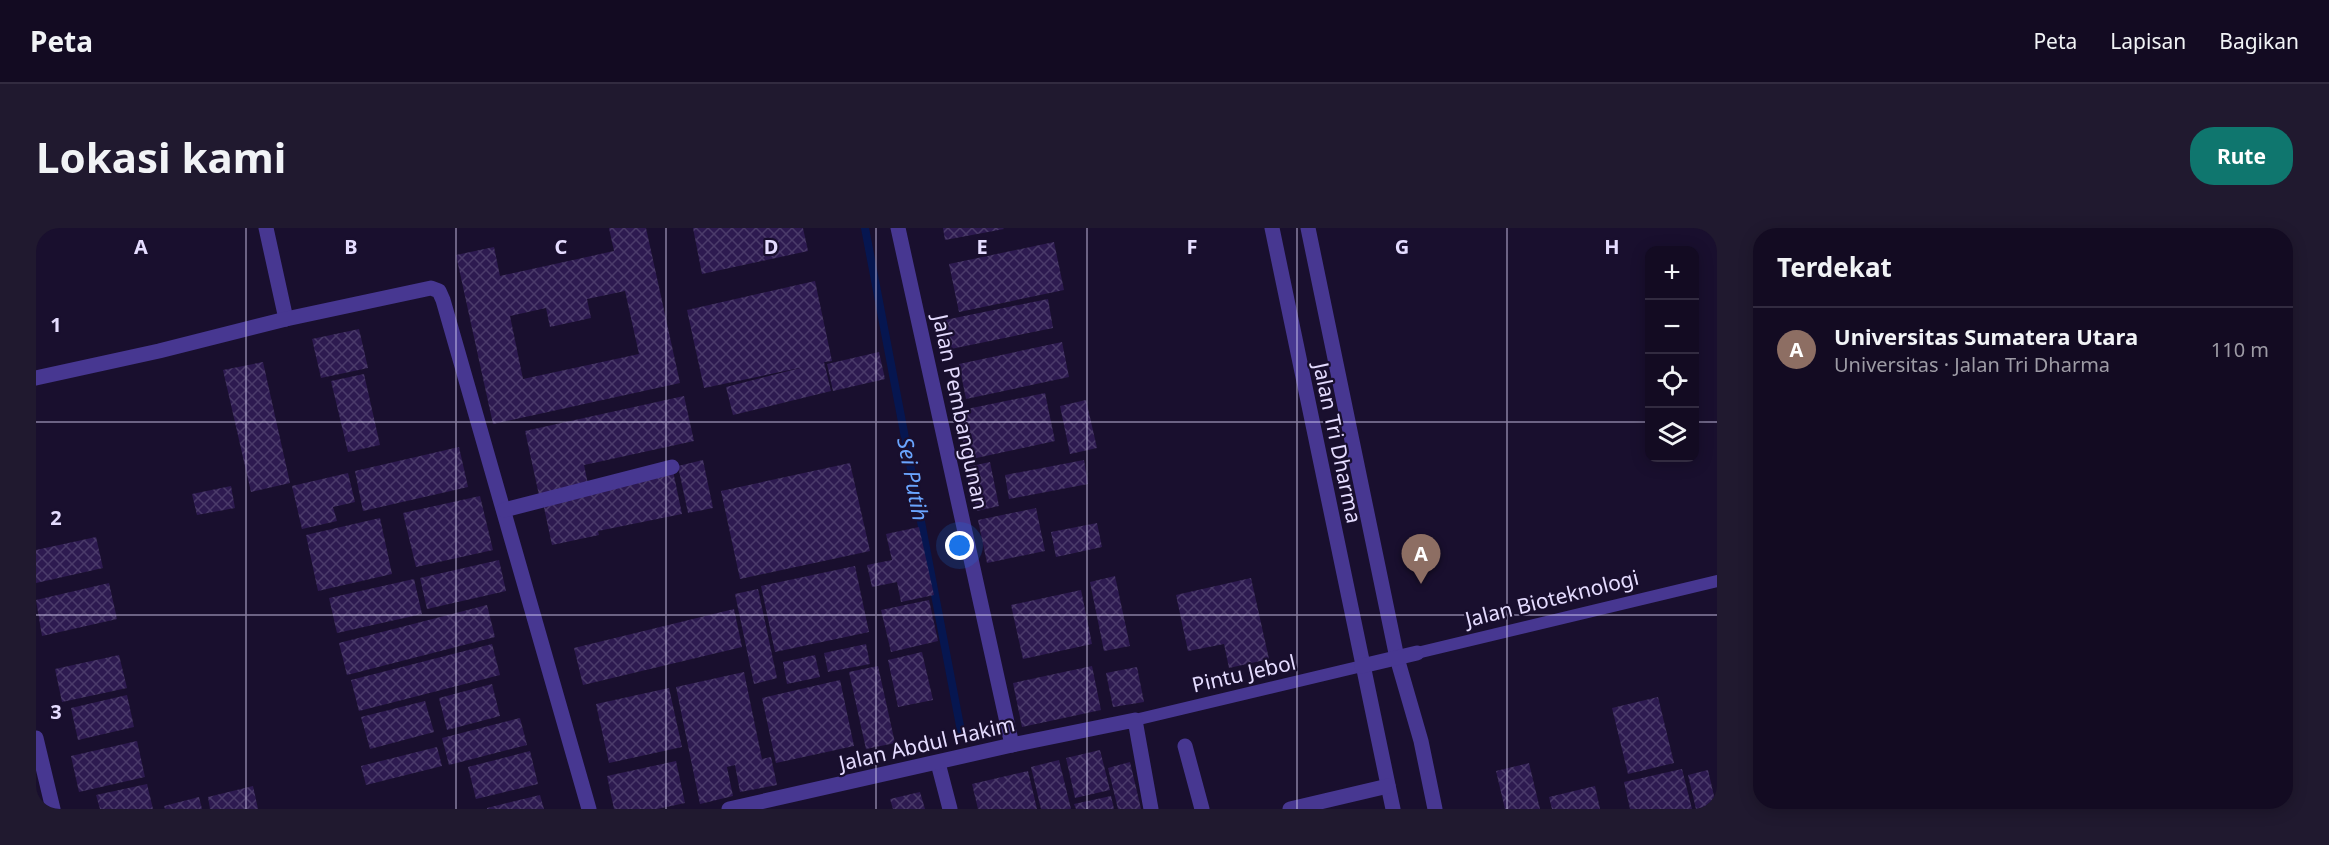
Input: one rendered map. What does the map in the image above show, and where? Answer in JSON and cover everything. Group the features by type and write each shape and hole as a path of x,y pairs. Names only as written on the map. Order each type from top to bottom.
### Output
{"street":[{"path":"266,228 286,319"},
{"name":"Jalan Pembangunan","path":"898,228 1012,746"},
{"name":"Jalan Tri Dharma","path":"1272,228 1393,809"},
{"name":"Jalan Tri Dharma","path":"1308,228 1397,658 1421,741 1436,809"},
{"path":"36,378 159,351 286,319 431,288 439,291 447,311 589,809"},
{"path":"504,510 672,467"},
{"name":"Jalan Bioteknologi","path":"1397,658 1417,653"},
{"path":"1362,666 1397,658"},
{"path":"1135,720 1151,809"},
{"name":"Jalan Abdul Hakim","path":"729,809 1135,720"},
{"path":"36,738 53,809"},
{"path":"1185,746 1202,809"},
{"path":"938,763 950,809"},
{"path":"1290,809 1388,786"}],"lane":[{"name":"Jalan Bioteknologi","path":"1417,653 1717,581"},
{"name":"Pintu Jebol","path":"1135,720 1362,666"}],"building":[{"path":"609,228 646,228 680,383 493,424 456,255 494,247 500,276 614,251","holes":["625,291 639,354 523,379 510,316 546,308 550,327 591,318 587,299"]},
{"path":"693,228 803,228 808,251 702,274"},
{"path":"943,228 1003,228 1004,229 945,240"},
{"path":"1054,242 1064,290 959,312 949,264"},
{"path":"815,281 832,361 824,362 831,391 733,415 726,387 804,367 704,388 687,310"},
{"path":"1048,299 1053,328 946,350 940,321"},
{"path":"359,329 368,368 321,378 312,339"},
{"path":"1062,342 1069,377 966,399 959,364"},
{"path":"879,352 885,379 833,391 827,364"},
{"path":"263,362 290,483 251,492 223,370"},
{"path":"364,374 380,445 348,452 331,381"},
{"path":"1045,393 1055,441 967,460 957,411"},
{"path":"684,396 694,441 584,465 588,484 539,495 525,431"},
{"path":"1086,400 1097,448 1070,454 1060,406"},
{"path":"459,447 468,487 363,511 355,471"},
{"path":"703,460 713,508 688,513 678,466"},
{"path":"1084,460 1088,484 1009,499 1005,475"},
{"path":"990,462 999,506 977,511 967,467"},
{"path":"850,463 870,551 740,579 721,491"},
{"path":"673,471 682,514 598,531 599,535 552,545 543,503"},
{"path":"348,473 355,502 333,507 337,521 302,529 292,486"},
{"path":"231,486 235,508 197,515 192,494"},
{"path":"480,496 493,550 416,567 403,513"},
{"path":"1036,508 1045,551 987,563 978,520"},
{"path":"380,518 392,574 318,591 306,535"},
{"path":"1097,523 1102,547 1056,557 1051,532"},
{"path":"919,527 934,595 901,602 897,582 872,587 867,565 892,560 886,534"},
{"path":"96,537 103,568 36,583 36,550"},
{"path":"499,560 506,591 427,609 420,578"},
{"path":"855,566 869,632 775,652 761,586"},
{"path":"1115,576 1130,646 1104,651 1090,582"},
{"path":"1251,578 1269,659 1229,668 1224,644 1188,651 1176,595"},
{"path":"414,579 422,614 337,633 329,598"},
{"path":"109,583 117,619 42,636 36,600"},
{"path":"758,589 777,678 754,684 735,594"},
{"path":"1081,590 1092,644 1023,659 1011,605"},
{"path":"929,600 938,641 891,652 881,610"},
{"path":"487,605 495,637 347,675 339,643"},
{"path":"734,609 742,647 583,685 574,648"},
{"path":"492,644 500,675 359,711 351,680"},
{"path":"866,644 870,664 828,672 824,653"},
{"path":"922,652 933,700 898,707 888,660"},
{"path":"119,655 127,688 62,702 55,669"},
{"path":"815,655 820,677 787,684 783,662"},
{"path":"878,666 895,743 866,749 849,672"},
{"path":"1092,666 1101,710 1022,727 1013,683"},
{"path":"1137,667 1144,702 1113,707 1106,673"},
{"path":"744,672 762,759 771,757 777,785 740,792 735,765 727,767 733,796 700,804 676,687"},
{"path":"840,680 854,746 776,763 762,698"},
{"path":"492,684 500,716 447,730 439,698"},
{"path":"669,688 682,747 609,763 596,704"},
{"path":"127,695 134,727 78,740 71,708"},
{"path":"1658,697 1674,763 1628,774 1612,708"},
{"path":"425,701 434,732 370,749 361,717"},
{"path":"520,718 527,745 449,765 442,738"},
{"path":"137,741 145,777 79,792 71,756"},
{"path":"437,747 442,766 366,785 361,766"},
{"path":"1100,750 1110,790 1075,798 1066,758"},
{"path":"530,751 538,784 476,799 468,767"},
{"path":"1059,760 1071,809 1041,809 1031,767"},
{"path":"676,761 685,803 657,809 614,809 607,776"},
{"path":"1130,762 1141,809 1118,809 1108,768"},
{"path":"1529,763 1540,809 1505,809 1496,771"},
{"path":"1682,769 1692,809 1630,809 1624,782"},
{"path":"1708,770 1717,809 1696,809 1688,775"},
{"path":"1028,771 1037,809 978,809 972,784"},
{"path":"147,784 153,809 100,809 96,795"},
{"path":"253,786 258,809 210,809 208,797"},
{"path":"1595,786 1600,809 1552,809 1549,797"},
{"path":"920,792 925,809 893,809 890,799"},
{"path":"540,795 544,809 487,809 487,808"},
{"path":"1111,796 1114,809 1076,809 1074,804"},
{"path":"199,797 202,809 165,809 164,806"}],"waterway":[{"name":"Sei Putih","path":"865,228 961,731"}],"place":[{"name":"Universitas Sumatera Utara","path":"1421,584"}]}
